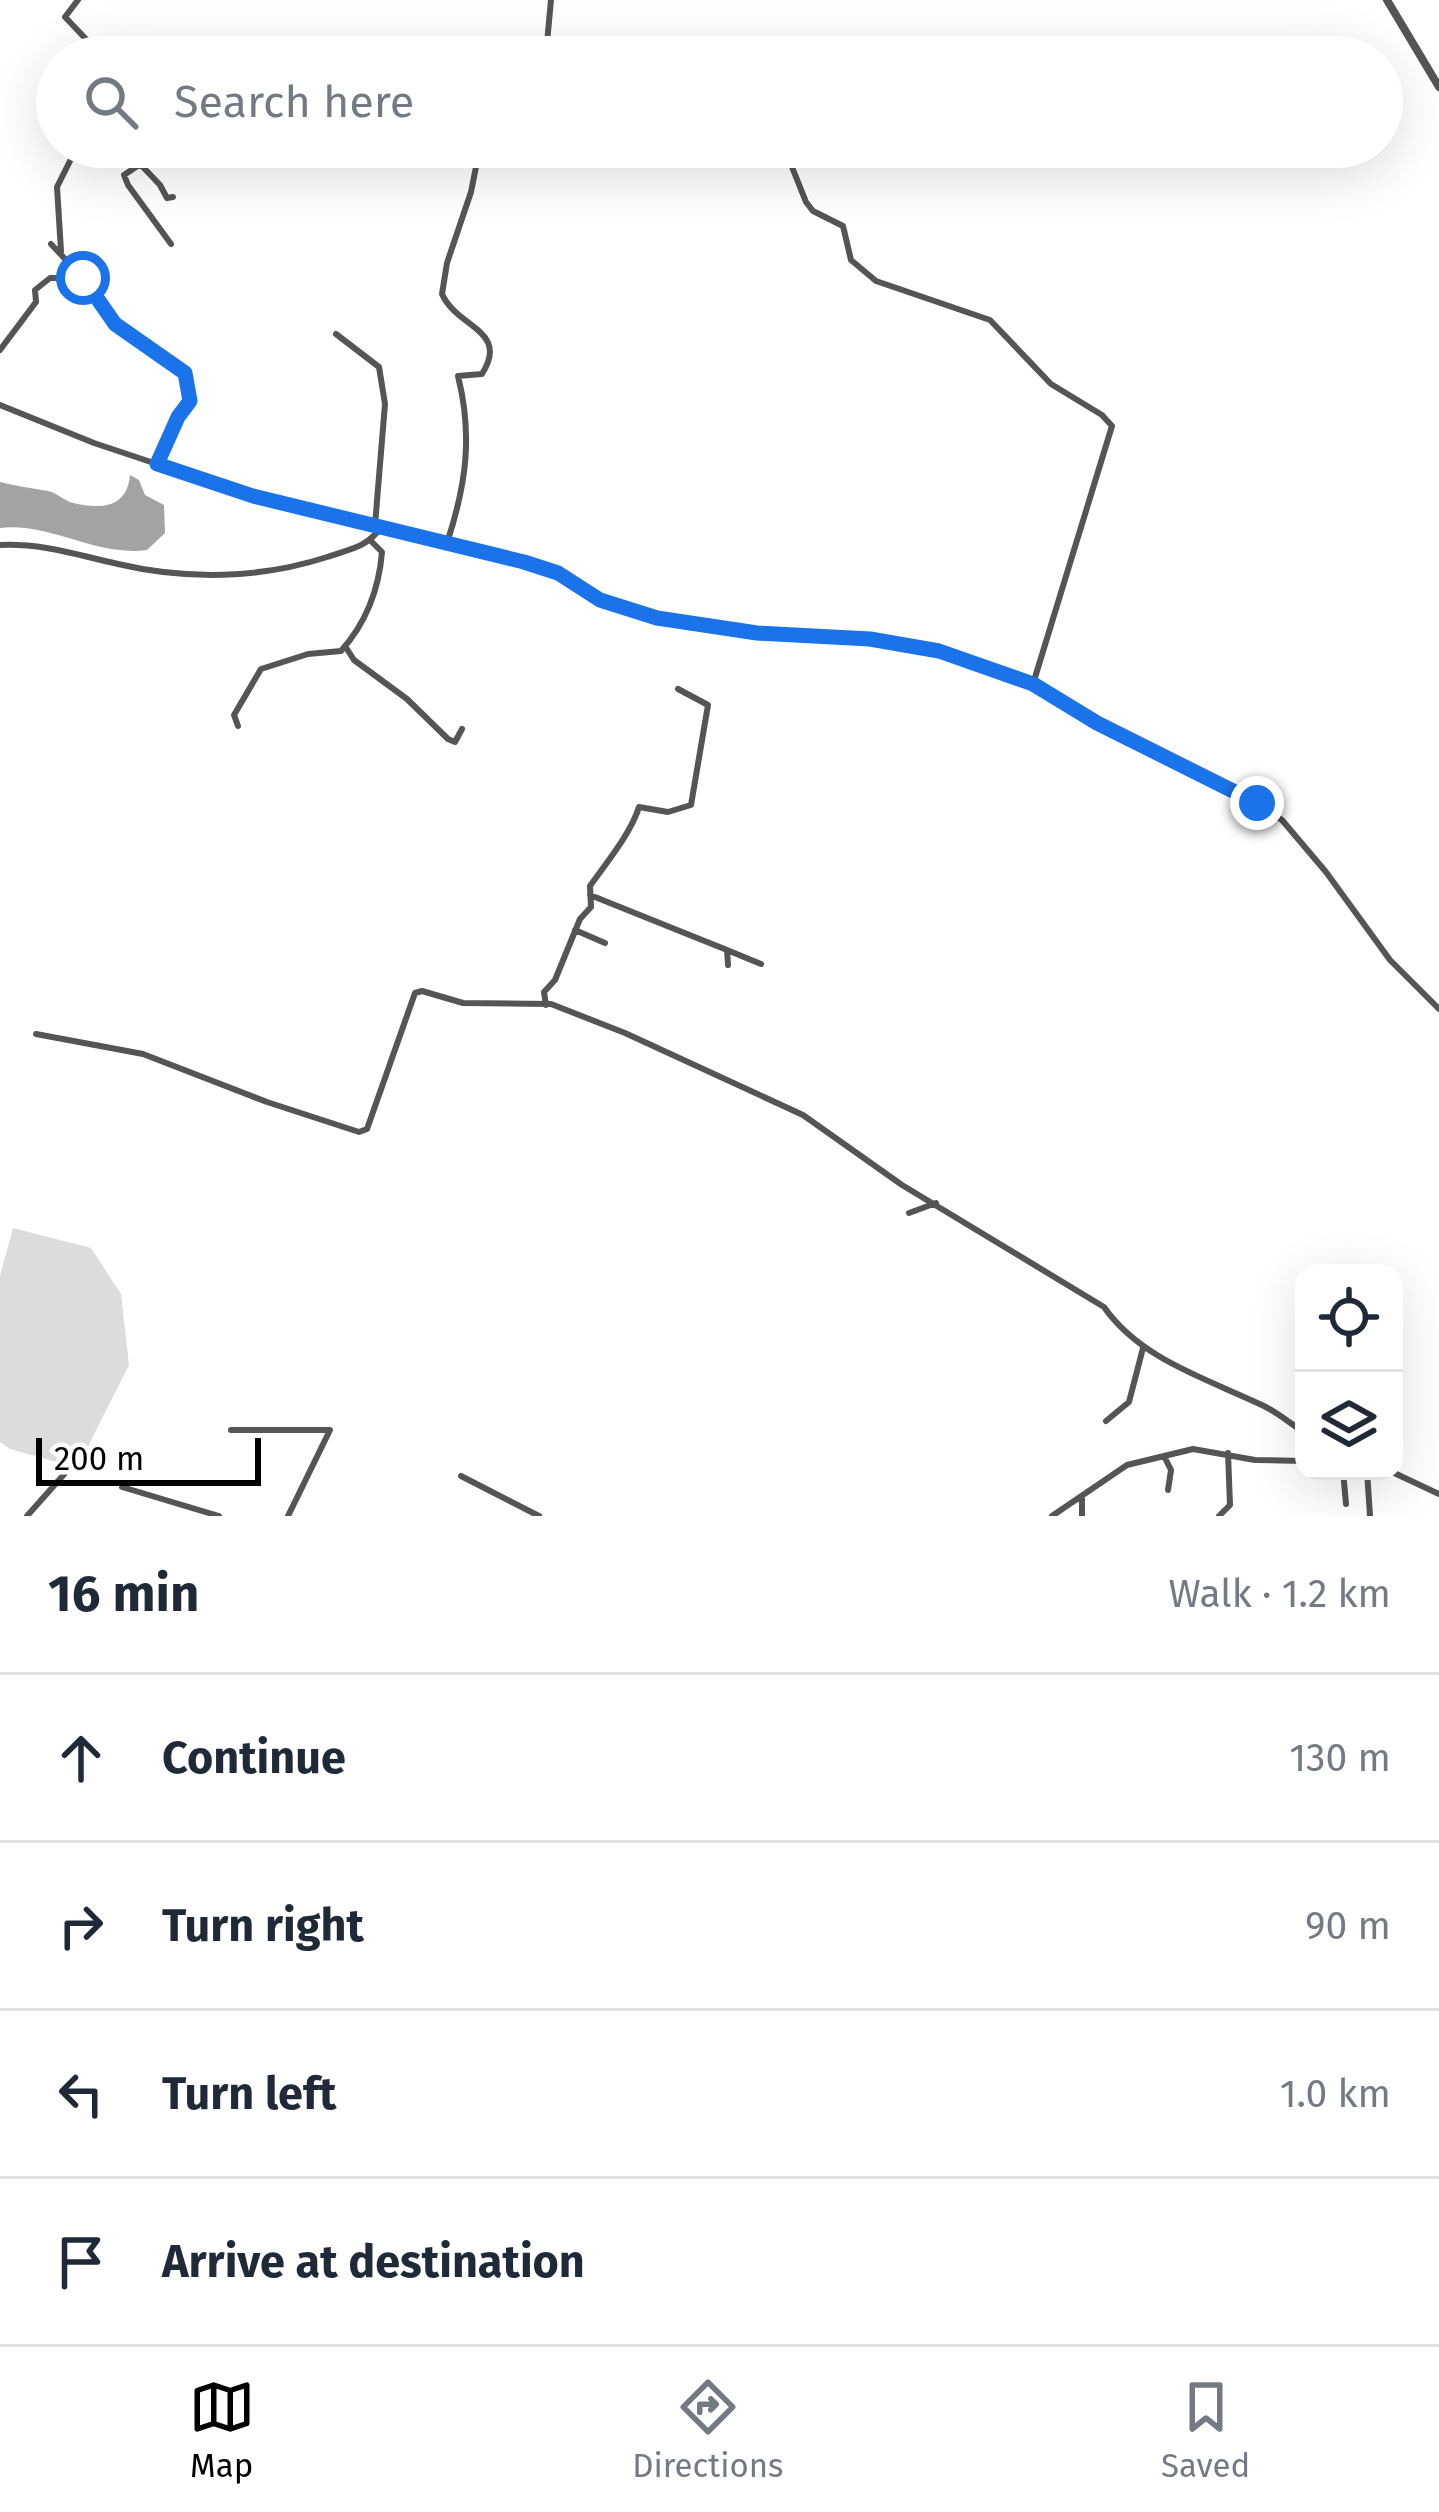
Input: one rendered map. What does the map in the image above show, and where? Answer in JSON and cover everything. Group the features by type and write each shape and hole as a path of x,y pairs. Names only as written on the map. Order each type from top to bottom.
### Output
{"street":[{"path":"78,0 65,17 84,36"},
{"path":"548,36 551,0"},
{"path":"1387,0 1439,87"},
{"path":"62,255 57,188 67,168"},
{"path":"134,168 124,175 128,185 171,244"},
{"path":"142,168 167,198 172,197"},
{"path":"447,543 468,465 458,376 482,374 491,351 487,338 453,310 442,294 475,168"},
{"path":"792,168 806,202 843,226 851,260 876,281 990,320 1051,384 1112,426 1033,684"},
{"path":"51,244 83,278 115,324 185,373 190,401 157,464"},
{"path":"0,350 36,302 35,290 50,278 83,278"},
{"path":"0,545 35,543 123,566 214,577 304,564 371,542 378,526 385,404 379,368 336,334"},
{"path":"0,405 253,496 558,573 600,600 657,618 757,633 834,634 887,641 939,651 1033,684 1084,716 1248,798 1282,820 1390,959 1439,1009"},
{"path":"238,726 234,715 261,669 308,654 340,652 357,634 380,582 382,551 371,542"},
{"path":"346,646 354,660 407,699 448,739 455,742 462,729"},
{"path":"546,1005 544,992 555,980 575,930 591,907 590,886 635,823 639,807 668,812 691,805 708,705 678,689"},
{"path":"590,895 760,964"},
{"path":"575,930 604,943"},
{"path":"727,950 728,964"},
{"path":"36,1034 143,1054 358,1132 367,1129 415,993 463,1003 558,1006 803,1115 902,1184 1104,1307 1118,1327 1143,1348 1295,1426"},
{"path":"909,1213 936,1202"},
{"path":"1106,1421 1129,1402 1143,1348"},
{"path":"231,1430 330,1430 288,1516"},
{"path":"1052,1516 1127,1465 1193,1449 1255,1460 1295,1461"},
{"path":"1219,1516 1230,1505 1228,1453"},
{"path":"1165,1458 1171,1469 1168,1490"},
{"path":"27,1516 67,1471"},
{"path":"461,1476 539,1516"},
{"path":"1403,1477 1439,1494"},
{"path":"1344,1480 1346,1504"},
{"path":"1368,1480 1370,1516"},
{"path":"122,1487 219,1516"},
{"path":"1082,1498 1082,1516"}],"shaded area":[{"path":"130,475 139,480 145,495 164,505 165,533 147,550 110,549 37,530 0,528 0,482 52,492 73,503 102,506 124,495"},
{"path":"13,1228 91,1248 121,1294 129,1365 77,1468 0,1442 0,1276"}],"route":[{"path":"83,278 115,324 185,373 190,401 157,464 253,496 524,562 558,573 600,600 657,618 757,633 834,634 939,651 1033,684 1097,723 1257,803"}]}
